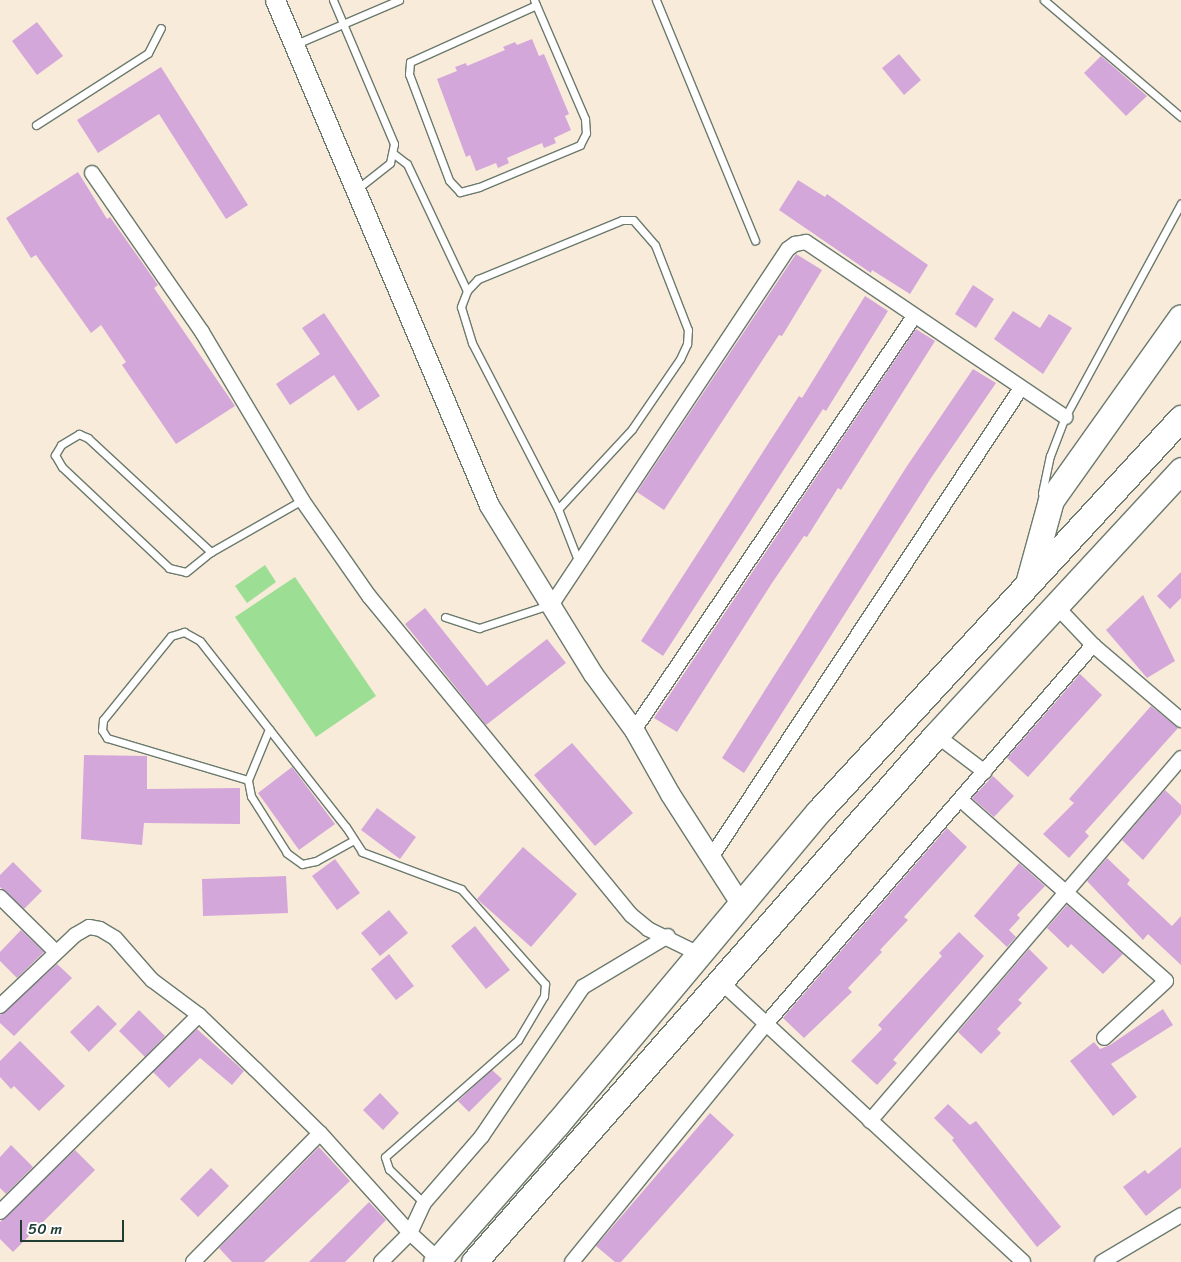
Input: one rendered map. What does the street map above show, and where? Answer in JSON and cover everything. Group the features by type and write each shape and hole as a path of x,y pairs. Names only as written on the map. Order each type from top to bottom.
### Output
{"highway":[{"path":"1028,584 1051,500 1181,317"},
{"path":"437,1261 557,1124 697,953 818,812 1181,418"},
{"path":"474,1262 936,735 1057,607 1181,470"},
{"path":"1057,607 1181,491"}],"street":[{"path":"275,0 357,189 489,505 552,604 593,674 634,730 710,859 740,903"},
{"path":"92,173 202,332 302,500 369,596 631,915 648,929 668,936 697,953"},
{"path":"552,604 788,249 806,242 1065,417"},
{"path":"634,730 914,316"},
{"path":"710,859 1021,388"},
{"path":"1057,607 1093,644 1181,720"},
{"path":"572,1262 765,1025 985,772 1093,644"},
{"path":"936,735 985,772"},
{"path":"870,1121 1181,758"},
{"path":"960,800 1166,981 1104,1038"},
{"path":"0,897 55,951"},
{"path":"0,1006 55,951 89,927 100,928 115,938 152,980 199,1015 320,1133 437,1261"},
{"path":"381,1262 410,1233 424,1203 482,1136 568,1006 583,987 668,936"},
{"path":"720,982 1023,1262"},
{"path":"0,1212 199,1015"},
{"path":"193,1262 320,1133"},
{"path":"1102,1262 1181,1215"}],"lane":[{"path":"333,0 394,144 394,154 390,163 357,189"},
{"path":"294,44 399,0"},
{"path":"656,0 755,240"},
{"path":"1044,0 1181,117"},
{"path":"535,3 585,119 586,133 580,145 479,188 460,192 449,180 409,74 410,62 535,3"},
{"path":"36,125 148,53 161,28"},
{"path":"394,154 407,164 467,291"},
{"path":"1042,493 1050,456 1065,417 1181,203"},
{"path":"558,509 632,429 680,359 687,344 688,330 655,245 642,227 633,220 622,220 478,279 467,291 461,307 472,343 558,509 579,564"},
{"path":"211,552 88,438 79,434 61,446 55,455 62,467 169,568 186,572 211,552 302,500"},
{"path":"445,616 479,628 552,604"},
{"path":"248,780 107,738 102,730 103,720 171,636 184,632 200,640 362,852 461,889 545,984 544,996 518,1040 385,1157 389,1169 424,1203"},
{"path":"269,729 248,780 251,796 287,854 302,864 354,840"}],"green space":[{"path":"265,565 276,582 247,603 235,586"},
{"path":"295,577 376,696 316,737 235,617"}],"building":[{"path":"37,22 63,56 37,75 12,41"},
{"path":"532,39 539,56 544,54 569,114 565,116 571,130 554,138 556,143 544,148 542,143 507,158 509,163 498,168 496,163 476,171 470,155 466,157 437,79 457,71 455,67 466,63 467,66 505,50 503,47 515,42 517,45"},
{"path":"899,54 921,80 904,95 882,68"},
{"path":"1101,56 1147,96 1126,116 1084,73"},
{"path":"161,67 248,205 226,219 159,114 98,153 77,120"},
{"path":"78,172 107,219 110,217 158,285 154,288 235,406 176,444 122,365 126,362 101,325 91,333 36,255 31,258 6,218"},
{"path":"798,180 825,197 827,194 928,265 910,294 872,270 871,273 779,210"},
{"path":"796,254 822,270 782,336 779,335 664,510 637,492"},
{"path":"973,285 994,299 976,328 955,314"},
{"path":"865,296 888,311 826,411 823,409 663,656 641,641 799,396 802,398"},
{"path":"1013,311 1040,328 1049,314 1072,328 1043,374 994,339"},
{"path":"324,313 380,396 358,411 334,375 290,405 276,384 320,354 302,328"},
{"path":"916,329 935,341 841,490 838,488 807,537 804,536 772,583 677,732 654,718"},
{"path":"973,369 996,383 931,478 744,773 722,758 907,466"},
{"path":"1181,572 1181,598 1170,609 1157,596"},
{"path":"1143,595 1175,661 1147,678 1106,630"},
{"path":"425,608 487,686 547,639 566,663 486,725 405,624"},
{"path":"1080,674 1102,695 1028,777 1007,758"},
{"path":"1151,706 1178,728 1085,832 1089,836 1069,858 1043,834 1074,803 1069,799"},
{"path":"572,743 633,813 595,846 534,775"},
{"path":"84,755 147,756 147,789 240,788 240,824 144,823 142,845 81,839"},
{"path":"292,767 335,824 299,850 258,793"},
{"path":"993,776 1014,796 994,817 972,798"},
{"path":"1165,790 1181,805 1181,814 1143,860 1122,840"},
{"path":"377,808 416,837 400,859 361,830"},
{"path":"947,828 967,847 904,917 908,920 880,950 882,952 848,988 852,992 804,1038 783,1018"},
{"path":"523,847 577,894 531,947 477,899"},
{"path":"1107,858 1130,880 1127,884 1172,926 1181,916 1181,965 1148,934 1143,940 1087,881"},
{"path":"335,859 360,893 337,910 312,876"},
{"path":"13,862 42,891 24,909 0,887 0,875"},
{"path":"1019,863 1045,886 1017,915 1020,918 1009,930 1016,937 1007,947 974,916"},
{"path":"286,876 288,913 203,916 202,879"},
{"path":"1067,905 1123,954 1103,974 1071,944 1068,948 1047,928"},
{"path":"389,910 408,933 380,956 361,933"},
{"path":"475,926 510,970 486,989 451,946"},
{"path":"21,930 44,952 17,978 0,961 0,952"},
{"path":"959,932 984,956 893,1060 897,1063 877,1085 851,1061 882,1029 878,1025 942,956 939,953"},
{"path":"1029,949 1048,968 1018,1000 1022,1003 997,1029 1001,1033 981,1054 958,1032"},
{"path":"389,954 414,986 396,1000 371,969"},
{"path":"57,964 72,978 14,1036 0,1023 0,1015"},
{"path":"98,1005 117,1024 89,1052 70,1032"},
{"path":"1163,1009 1173,1025 1111,1064 1137,1097 1113,1116 1070,1061 1094,1042 1100,1049 1110,1045"},
{"path":"139,1010 165,1036 145,1057 119,1031"},
{"path":"197,1029 244,1071 232,1085 200,1058 169,1088 153,1072"},
{"path":"20,1041 65,1086 39,1111 14,1086 11,1089 0,1077 0,1061"},
{"path":"492,1070 502,1079 469,1112 458,1101"},
{"path":"380,1093 399,1113 383,1130 363,1110"},
{"path":"948,1104 970,1125 976,1121 1061,1227 1037,1247 952,1140 954,1138 934,1118"},
{"path":"710,1113 734,1135 621,1262 615,1262 596,1246"},
{"path":"11,1145 33,1167 6,1194 0,1188 0,1157"},
{"path":"319,1147 350,1181 264,1262 232,1262 219,1248"},
{"path":"1181,1147 1181,1188 1146,1216 1123,1187 1145,1170 1148,1174"},
{"path":"75,1150 95,1170 13,1252 0,1239 0,1222"},
{"path":"211,1168 229,1186 198,1217 180,1199"},
{"path":"369,1202 386,1220 345,1262 309,1262"}]}
